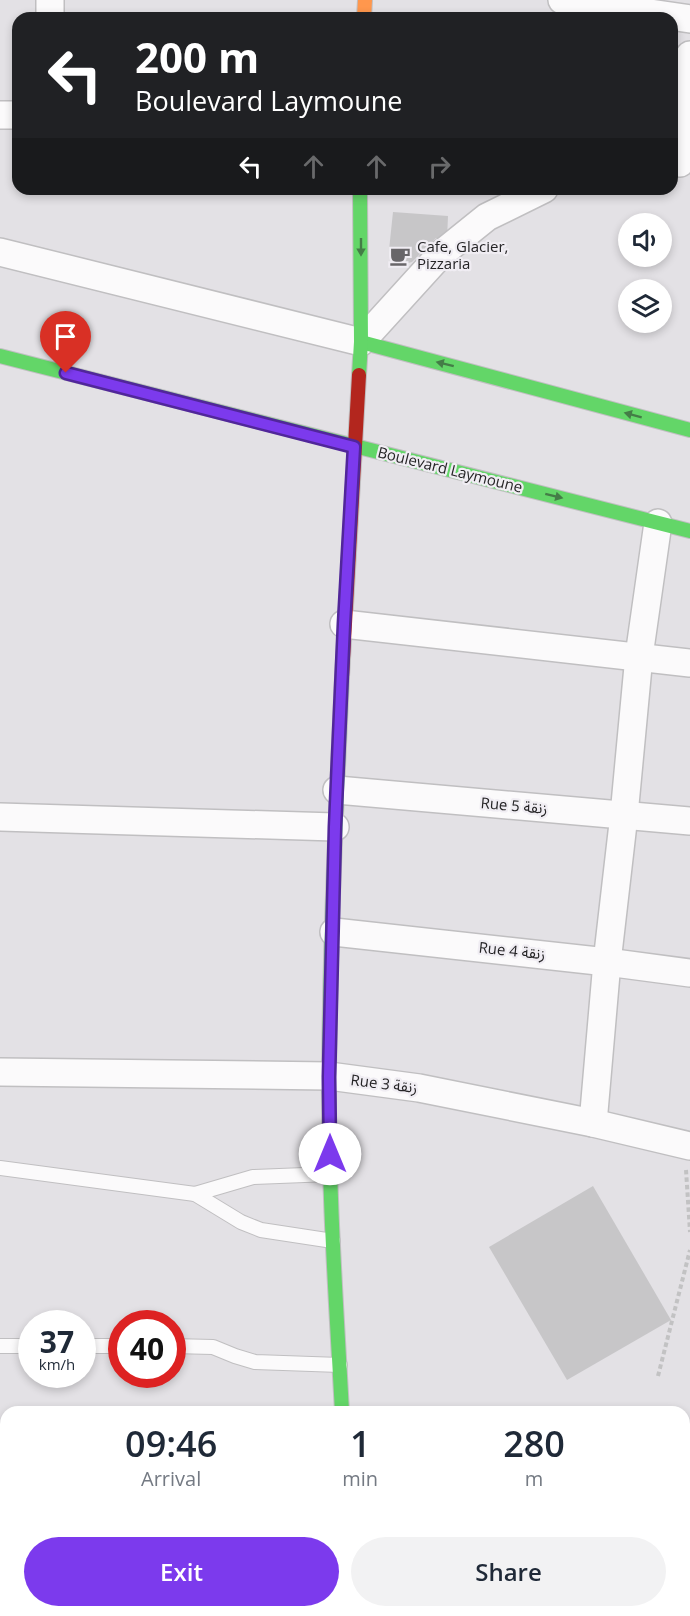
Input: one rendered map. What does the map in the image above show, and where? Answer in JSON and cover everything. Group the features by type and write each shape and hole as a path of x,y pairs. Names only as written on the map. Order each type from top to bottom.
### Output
{"street":[{"path":"562,0 643,12"},
{"path":"681,164 690,56"},
{"path":"342,1406 330,1174 329,1077 335,827 344,624 361,342 360,195"},
{"path":"361,342 441,254 487,217 532,195"},
{"path":"0,252 361,342 690,430"},
{"name":"Boulevard Laymoune","path":"0,356 690,531"},
{"path":"593,1124 607,962 639,656 658,523"},
{"path":"344,624 690,663"},
{"name":"Rue 5 زنقة","path":"337,790 690,821"},
{"path":"0,817 335,827"},
{"name":"Rue 4 زنقة","path":"334,932 690,973"},
{"name":"Rue 3 زنقة","path":"0,1072 329,1077 419,1088 687,1145"}],"lane":[{"path":"0,1168 195,1194 253,1178 330,1174"},
{"path":"195,1194 241,1222 261,1230 333,1241"},
{"path":"0,1346 18,1346"},
{"path":"186,1346 213,1347 255,1362 340,1365"}],"path":[{"path":"687,1145 690,1233"},
{"path":"658,1376 690,1250"}],"building":[{"path":"393,212 448,216 447,239 436,238 412,262 405,264 398,262 389,250"},
{"path":"593,1186 671,1320 567,1380 489,1247"}],"traffic: fast":[{"path":"359,375 361,342 360,195"},
{"path":"361,342 690,430"},
{"path":"0,356 690,531"},
{"path":"342,677 332,926 329,1076 331,1202 342,1406"}],"traffic: slow":[{"path":"364,12 365,0"}],"traffic: jam":[{"path":"342,677 359,375"}],"place":[{"name":"Cafe, Glacier, Pizzaria","path":"400,256"}],"route":[{"path":"66,373 354,447 335,827 329,1077 330,1154"}]}
